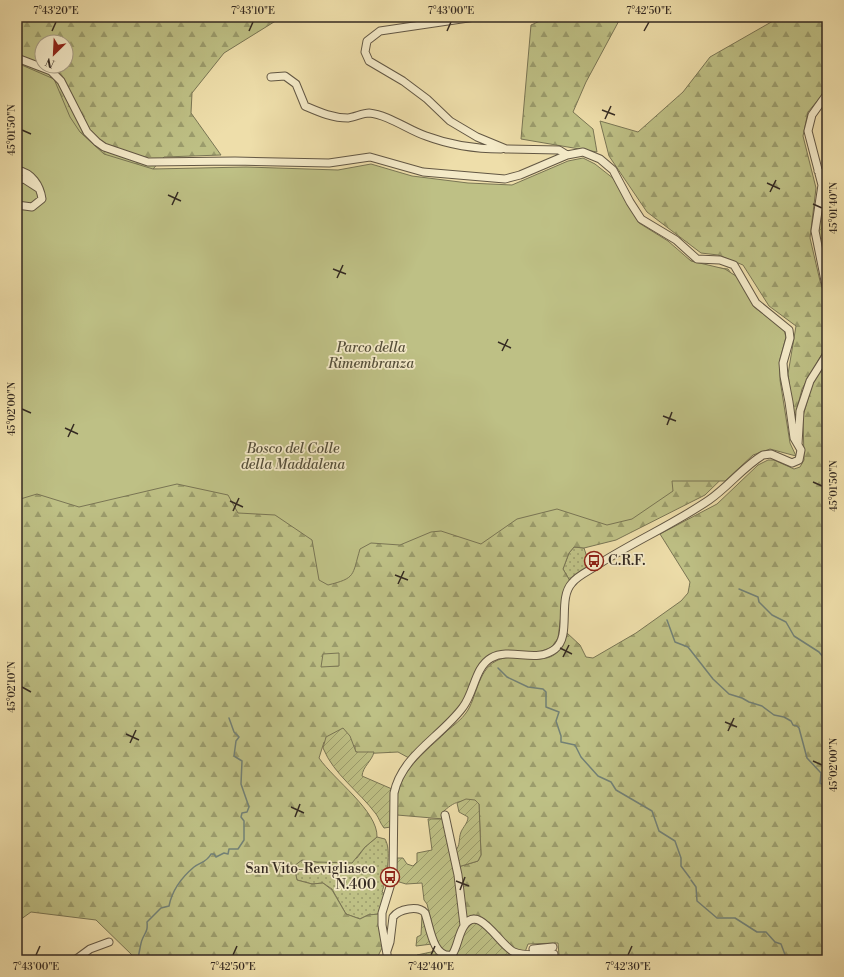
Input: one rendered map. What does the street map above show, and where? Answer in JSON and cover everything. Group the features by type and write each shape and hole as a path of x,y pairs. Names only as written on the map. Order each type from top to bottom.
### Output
{"street":[{"path":"475,17 380,31 367,41 365,52 369,62 403,81 450,121 477,137 506,149"},
{"path":"17,58 56,75 61,81 88,132 97,142 104,147 148,162 229,161 329,163 370,157 423,172 500,180 520,175 567,155 583,152 608,165 621,182 630,202 641,219 676,240 697,259 720,260 734,265 756,303 770,315 787,326 789,330 790,338 784,357 784,376 794,438 801,453 799,460 792,463 771,454 763,455 710,499 634,543 572,582 567,593 562,639 555,649 532,656 504,654 492,658 484,664 463,707 412,758 403,770 396,784 394,794 394,877 382,913 388,960"},
{"path":"271,77 285,76 296,84 304,106 329,116 350,118 368,113 387,118 426,136 453,144 480,149 559,150 567,155"},
{"path":"827,94 812,115 808,131 822,190 815,223 815,236 827,291"},
{"path":"17,170 32,178 42,197 40,202 28,207 17,205"},
{"path":"818,171 824,174 827,180"},
{"path":"17,180 24,179 38,188"},
{"path":"798,444 800,412 810,380 827,354"},
{"path":"387,951 390,942 393,917 402,910 423,910 435,945 441,954 452,955 455,951 464,925 458,875 445,815"},
{"path":"464,925 473,919 481,920 514,952 523,955 554,951 533,948"},
{"path":"75,960 90,949 109,942"}],"green space":[{"name":"Bosco del Colle della Maddalena","path":"17,17 282,17 224,53 192,93 191,113 221,155 164,157 153,169 312,182 636,228 700,266 728,269 755,307 784,330 780,400 747,454 705,495 616,540 584,548 574,547 569,553 563,569 570,581 562,607 558,638 552,647 539,652 503,651 487,656 477,667 465,698 457,709 409,758 398,752 358,754 355,750 355,746 324,742 319,758 363,806 375,827 377,837 365,847 352,863 302,860 294,866 297,880 312,884 323,883 332,890 346,914 360,919 368,915 379,914 383,946 376,960 134,960 133,956 96,920 31,912 17,922"},
{"path":"549,17 621,17 586,82 573,112 593,129 597,152 521,139 531,25"},
{"path":"780,17 827,17 827,89 808,112 803,136 816,188 810,238 820,281 827,301 827,345 802,389 797,409 796,432 788,374 796,326 769,306 743,265 718,255 701,253 647,212 609,156 600,121 638,132 683,92 710,57"},
{"name":"Parco della Rimembranza","path":"17,63 34,70 34,74 42,74 54,79 70,117 80,132 104,154 153,169 246,167 338,170 371,164 412,176 468,183 512,185 568,161 583,158 595,164 614,179 639,223 668,241 691,261 725,269 739,278 754,307 784,330 786,337 780,359 780,380 790,443 796,456 770,449 753,455 725,481 672,481 673,491 632,519 607,525 557,509 517,519 481,544 441,531 431,532 400,545 371,543 360,549 354,570 348,578 328,585 319,580 312,540 275,515 238,513 228,495 177,484 79,507 37,494 17,500"},
{"path":"822,201 827,203 827,280 818,234"},
{"path":"827,360 827,960 551,960 551,957 559,955 558,943 528,944 525,952 517,950 504,941 493,927 481,917 473,915 466,920 458,867 478,861 481,855 479,804 469,801 456,803 444,811 444,819 397,815 397,794 403,779 420,756 464,715 470,707 485,671 496,661 515,657 536,659 546,658 554,655 562,647 567,633 580,645 586,657 593,658 636,633 681,601 688,593 690,582 660,534 717,504 758,465 768,460 774,460 794,469 800,467 804,460 803,416 813,381"},
{"path":"574,547 584,548 590,566 570,581 563,569 569,553"},
{"path":"339,653 339,666 321,667 323,654"},
{"path":"343,728 350,736 356,752 374,752 364,769 362,776 392,789 391,827 384,828 369,806 340,775 323,748 326,737"},
{"path":"466,799 475,800 479,804 481,855 478,861 458,867 455,851 458,847 461,832 468,817 459,812 457,803"},
{"path":"428,819 444,819 453,856 461,926 450,952 443,952 437,944 427,904 424,900 422,883 406,884 396,881 397,858 403,858 407,864 413,866 417,862 417,853 432,850"},
{"path":"377,837 385,839 388,850 387,873 382,892 385,894 379,914 368,915 360,919 346,914 332,889 323,883 312,884 297,880 294,866 296,862 302,860 317,862 357,858 365,847"},
{"path":"422,916 432,944 416,946 417,937 421,935"},
{"path":"477,921 521,958 521,960 418,960 417,955 436,951 442,957 455,959 459,942 464,932 472,923"}],"waterway":[{"path":"739,589 758,597 759,602 772,615 786,622 794,636 819,652 827,662"},
{"path":"667,620 675,642 688,647 713,679 729,694 762,706 774,715 784,717 791,721 793,725 799,728 807,758 821,773 820,783 827,787"},
{"path":"498,668 507,677 528,687 543,689 546,692 546,707 559,712 556,721 561,736 561,742 575,745 581,757 598,776 611,782 616,790 652,811 659,831 675,841 681,858 681,866 690,878"},
{"path":"138,960 142,941 147,930 147,922 161,908 169,906 175,890 185,875 194,867 206,860 211,854 214,854 216,857 224,853 228,854 229,849 238,849 244,840 244,821 241,817 242,813 247,812 249,807 241,784 242,761 234,756 236,741 239,737 234,732 229,718"},
{"path":"691,880 696,887 697,901 717,918 735,918 757,932 766,932 775,942 781,944 787,960"}],"place":[{"name":"C.R.F.","path":"594,561"},
{"name":"San Vito-Revigliasco N.400","path":"390,877"}]}
